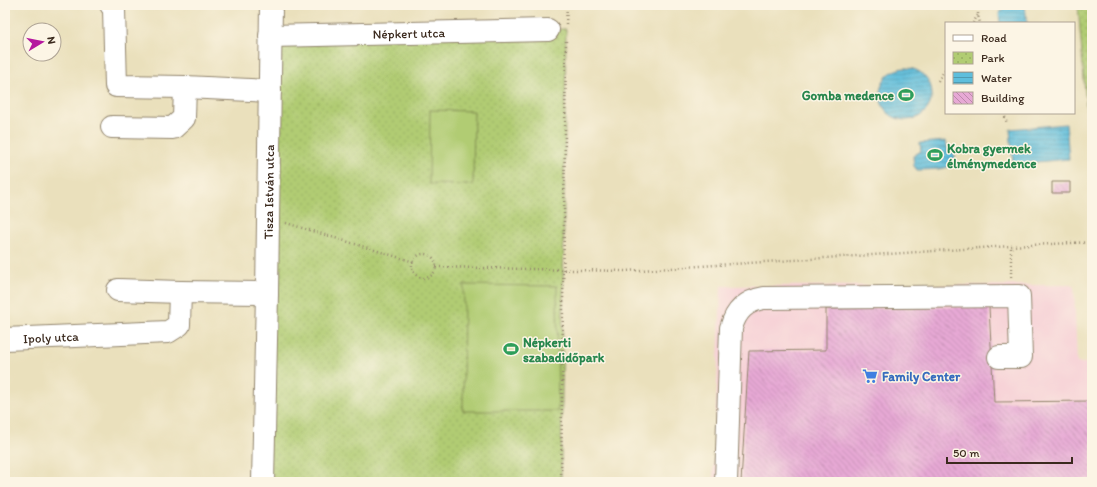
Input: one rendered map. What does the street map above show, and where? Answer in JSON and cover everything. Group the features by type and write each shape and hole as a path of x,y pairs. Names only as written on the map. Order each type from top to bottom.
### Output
{"street":[{"path":"111,5 114,9 116,86 185,87 270,91"},
{"name":"Tisza István utca","path":"263,482 271,5"},
{"name":"Népkert utca","path":"270,36 560,32"},
{"path":"112,127 173,128 184,118 185,87"},
{"path":"118,290 267,293"},
{"name":"Ipoly utca","path":"5,339 168,332 179,325 180,292"},
{"path":"726,482 731,328 733,318 739,310 755,300 764,298 1019,296 1021,357 999,357"}],"path":[{"path":"561,482 564,270 560,32 567,5"},
{"path":"978,5 980,22"},
{"path":"974,22 978,14"},
{"path":"938,82 945,70"},
{"path":"1004,114 1007,124"},
{"path":"268,217 414,262"},
{"path":"436,267 632,270 1092,242"},
{"path":"1010,296 1011,246"},
{"path":"427,255 435,262 436,267 434,273 431,276 424,278 416,275 413,268 414,262 420,256 427,255"}],"shaded area":[{"name":"Family Center","path":"1074,285 1077,363 1092,363 1092,482 713,482 721,286"}],"green space":[{"path":"1078,5 1092,5 1092,175 1091,169"},
{"path":"566,29 561,482 263,482 270,36"},
{"path":"430,110 474,111 473,185 429,184"},
{"name":"Népkerti szabadidőpark","path":"464,285 557,286 558,411 463,411"}],"water":[{"path":"1025,5 1027,22 1000,22 999,13 1007,6"},
{"name":"Gomba medence","path":"906,68 916,70 924,76 930,84 932,94 930,104 924,112 916,118 906,120 896,118 888,112 882,104 880,94 882,84 888,76 896,70"},
{"path":"1066,124 1069,159 1013,164 1010,129"},
{"name":"Kobra gyermek élménymedence","path":"946,141 948,151 953,152 955,158 954,163 945,168 917,170 914,166 913,156 921,151 920,143"}],"building":[{"path":"1052,182 1070,182 1070,193 1052,193"},
{"name":"Family Center","path":"989,307 994,402 1092,401 1092,479 1024,482 741,482 749,351 826,350 826,309"}],"place":[{"name":"Gomba medence","path":"906,95"},
{"name":"Kobra gyermek élménymedence","path":"935,155"},
{"name":"Népkerti szabadidőpark","path":"511,349"},
{"name":"Family Center","path":"870,376"}]}
